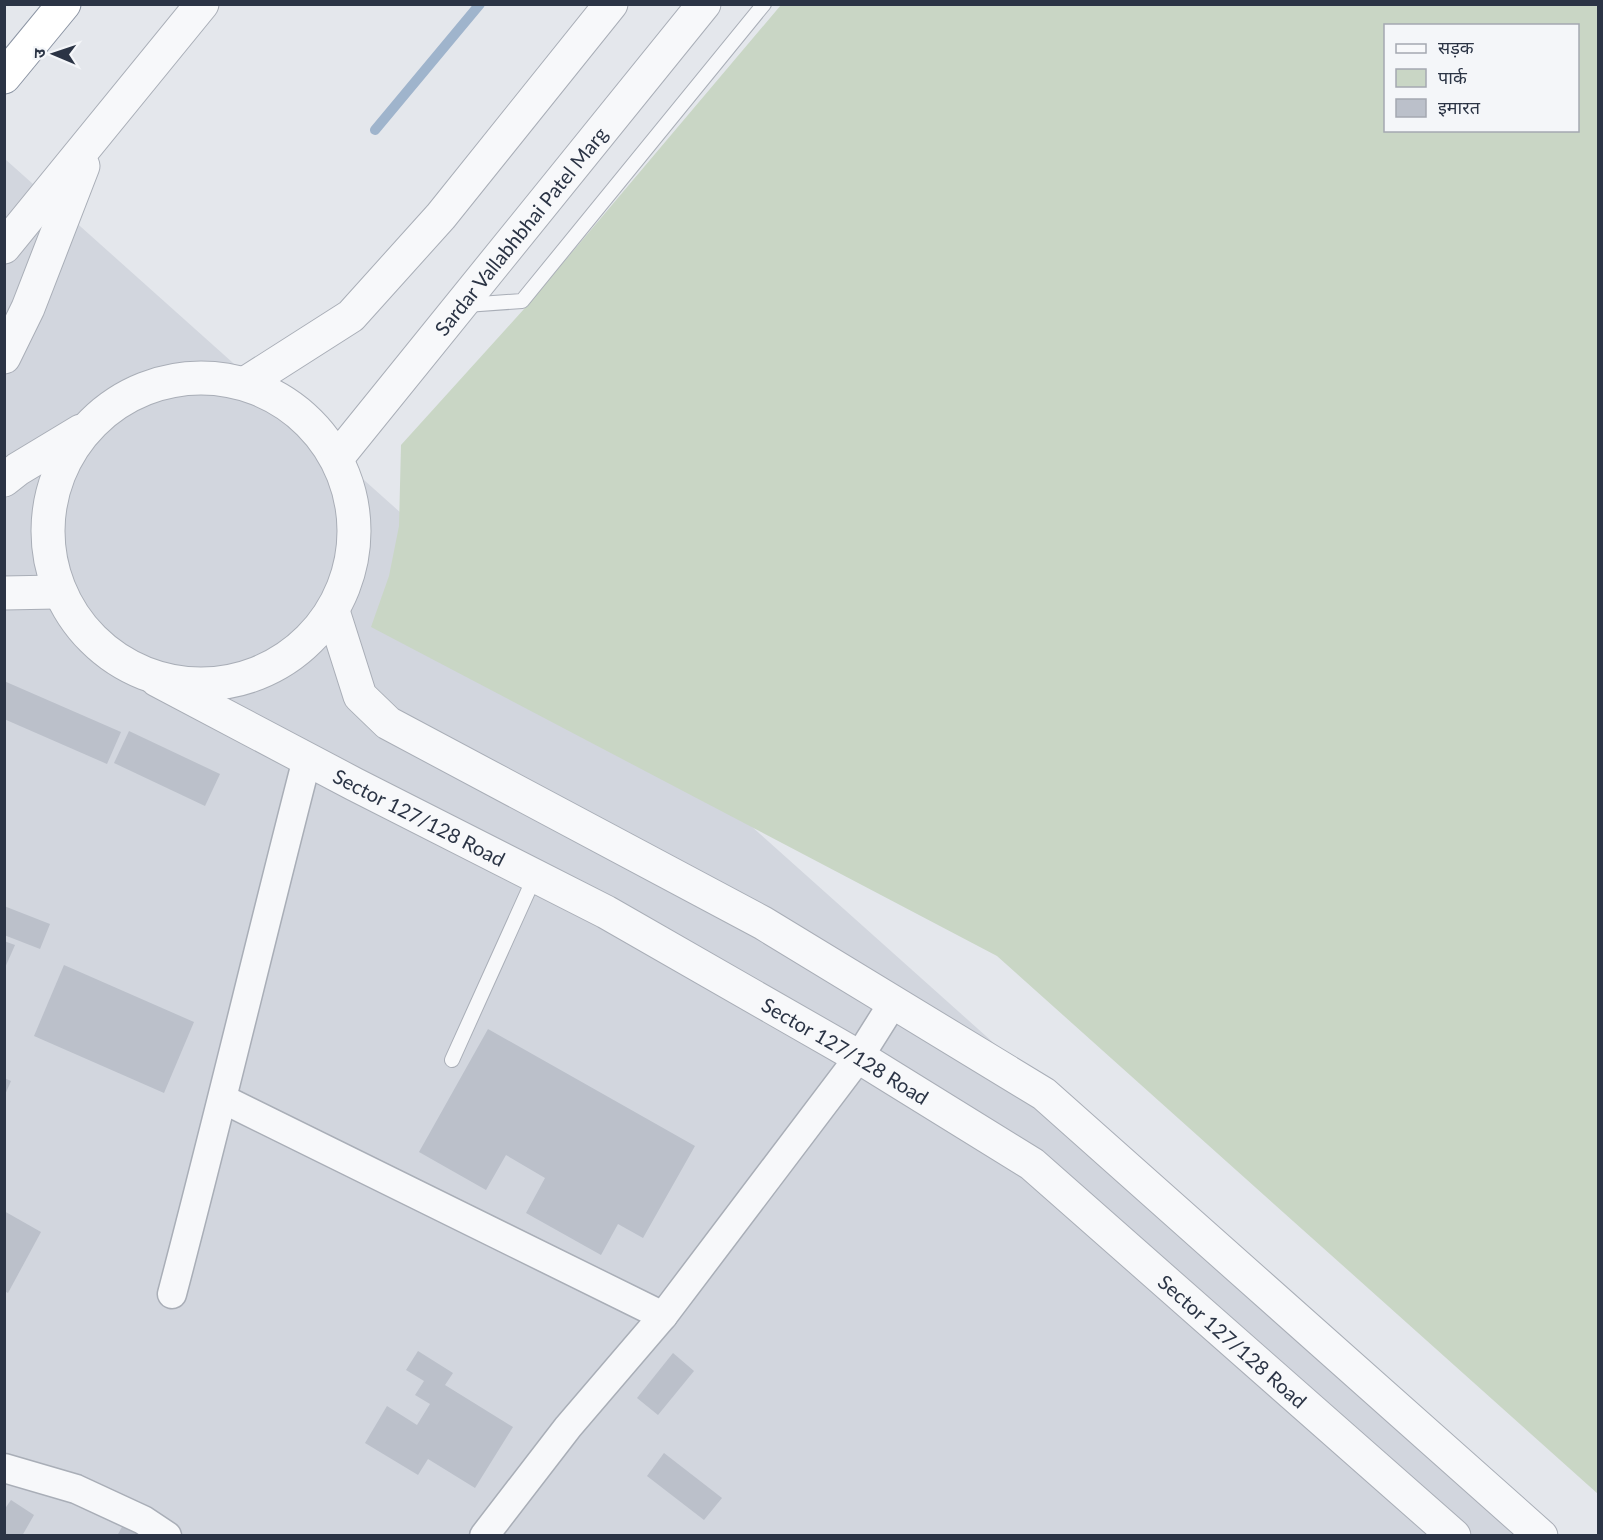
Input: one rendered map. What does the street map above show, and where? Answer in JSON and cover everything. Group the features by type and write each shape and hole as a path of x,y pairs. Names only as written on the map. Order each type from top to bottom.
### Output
{"highway":[{"path":"4,77 64,4"}],"street":[{"path":"4,247 202,4"},
{"path":"246,383 351,316 441,216 611,4"},
{"name":"Sardar Vallabhbhai Patel Marg","path":"337,458 704,4"},
{"path":"4,357 28,308 94,136"},
{"path":"9,467 85,429 132,393 188,377 246,383 299,411 337,458 354,508 354,519 352,562 333,611 300,650 257,676 207,686 157,680"},
{"path":"4,593 56,592 50,561 48,514 60,468 85,429"},
{"name":"Sector 127/128 Road","path":"56,592 104,651 307,759 606,912 859,1057 1032,1164 1455,1536"},
{"path":"333,611 360,696 388,723 763,923 1044,1094 1541,1536"},
{"path":"172,1294 307,759"},
{"path":"484,1536 568,1427 663,1316 859,1057 893,1003"},
{"path":"223,1099 663,1316"},
{"path":"4,1468 76,1489 143,1520 167,1536"}],"lane":[{"path":"461,305 522,302 764,4"},
{"path":"452,1060 535,876"}],"shaded area":[{"path":"5,159 1544,1535 5,1535"}],"green space":[{"path":"781,5 1598,5 1598,1494 997,956 371,627 389,576 399,526 401,445 524,309"}],"building":[{"path":"4,681 121,732 107,764 4,719"},
{"path":"129,731 220,774 205,806 114,763"},
{"path":"4,906 50,924 40,949 4,935"},
{"path":"4,941 15,945 4,970"},
{"path":"64,965 194,1022 164,1093 34,1036"},
{"path":"488,1029 695,1146 643,1238 618,1224 601,1255 526,1213 545,1178 506,1155 486,1190 419,1152"},
{"path":"4,1078 11,1081 4,1097"},
{"path":"4,1211 41,1232 8,1293 4,1291"},
{"path":"418,1351 453,1373 445,1385 513,1427 475,1488 428,1459 418,1475 365,1443 387,1406 417,1425 430,1404 415,1395 424,1381 406,1370"},
{"path":"673,1353 694,1371 658,1415 637,1398"},
{"path":"664,1453 722,1498 704,1520 647,1476"},
{"path":"11,1500 34,1515 22,1536 4,1536 4,1510"},
{"path":"123,1525 140,1536 117,1536"}],"waterway":[{"path":"375,130 480,4"}]}
